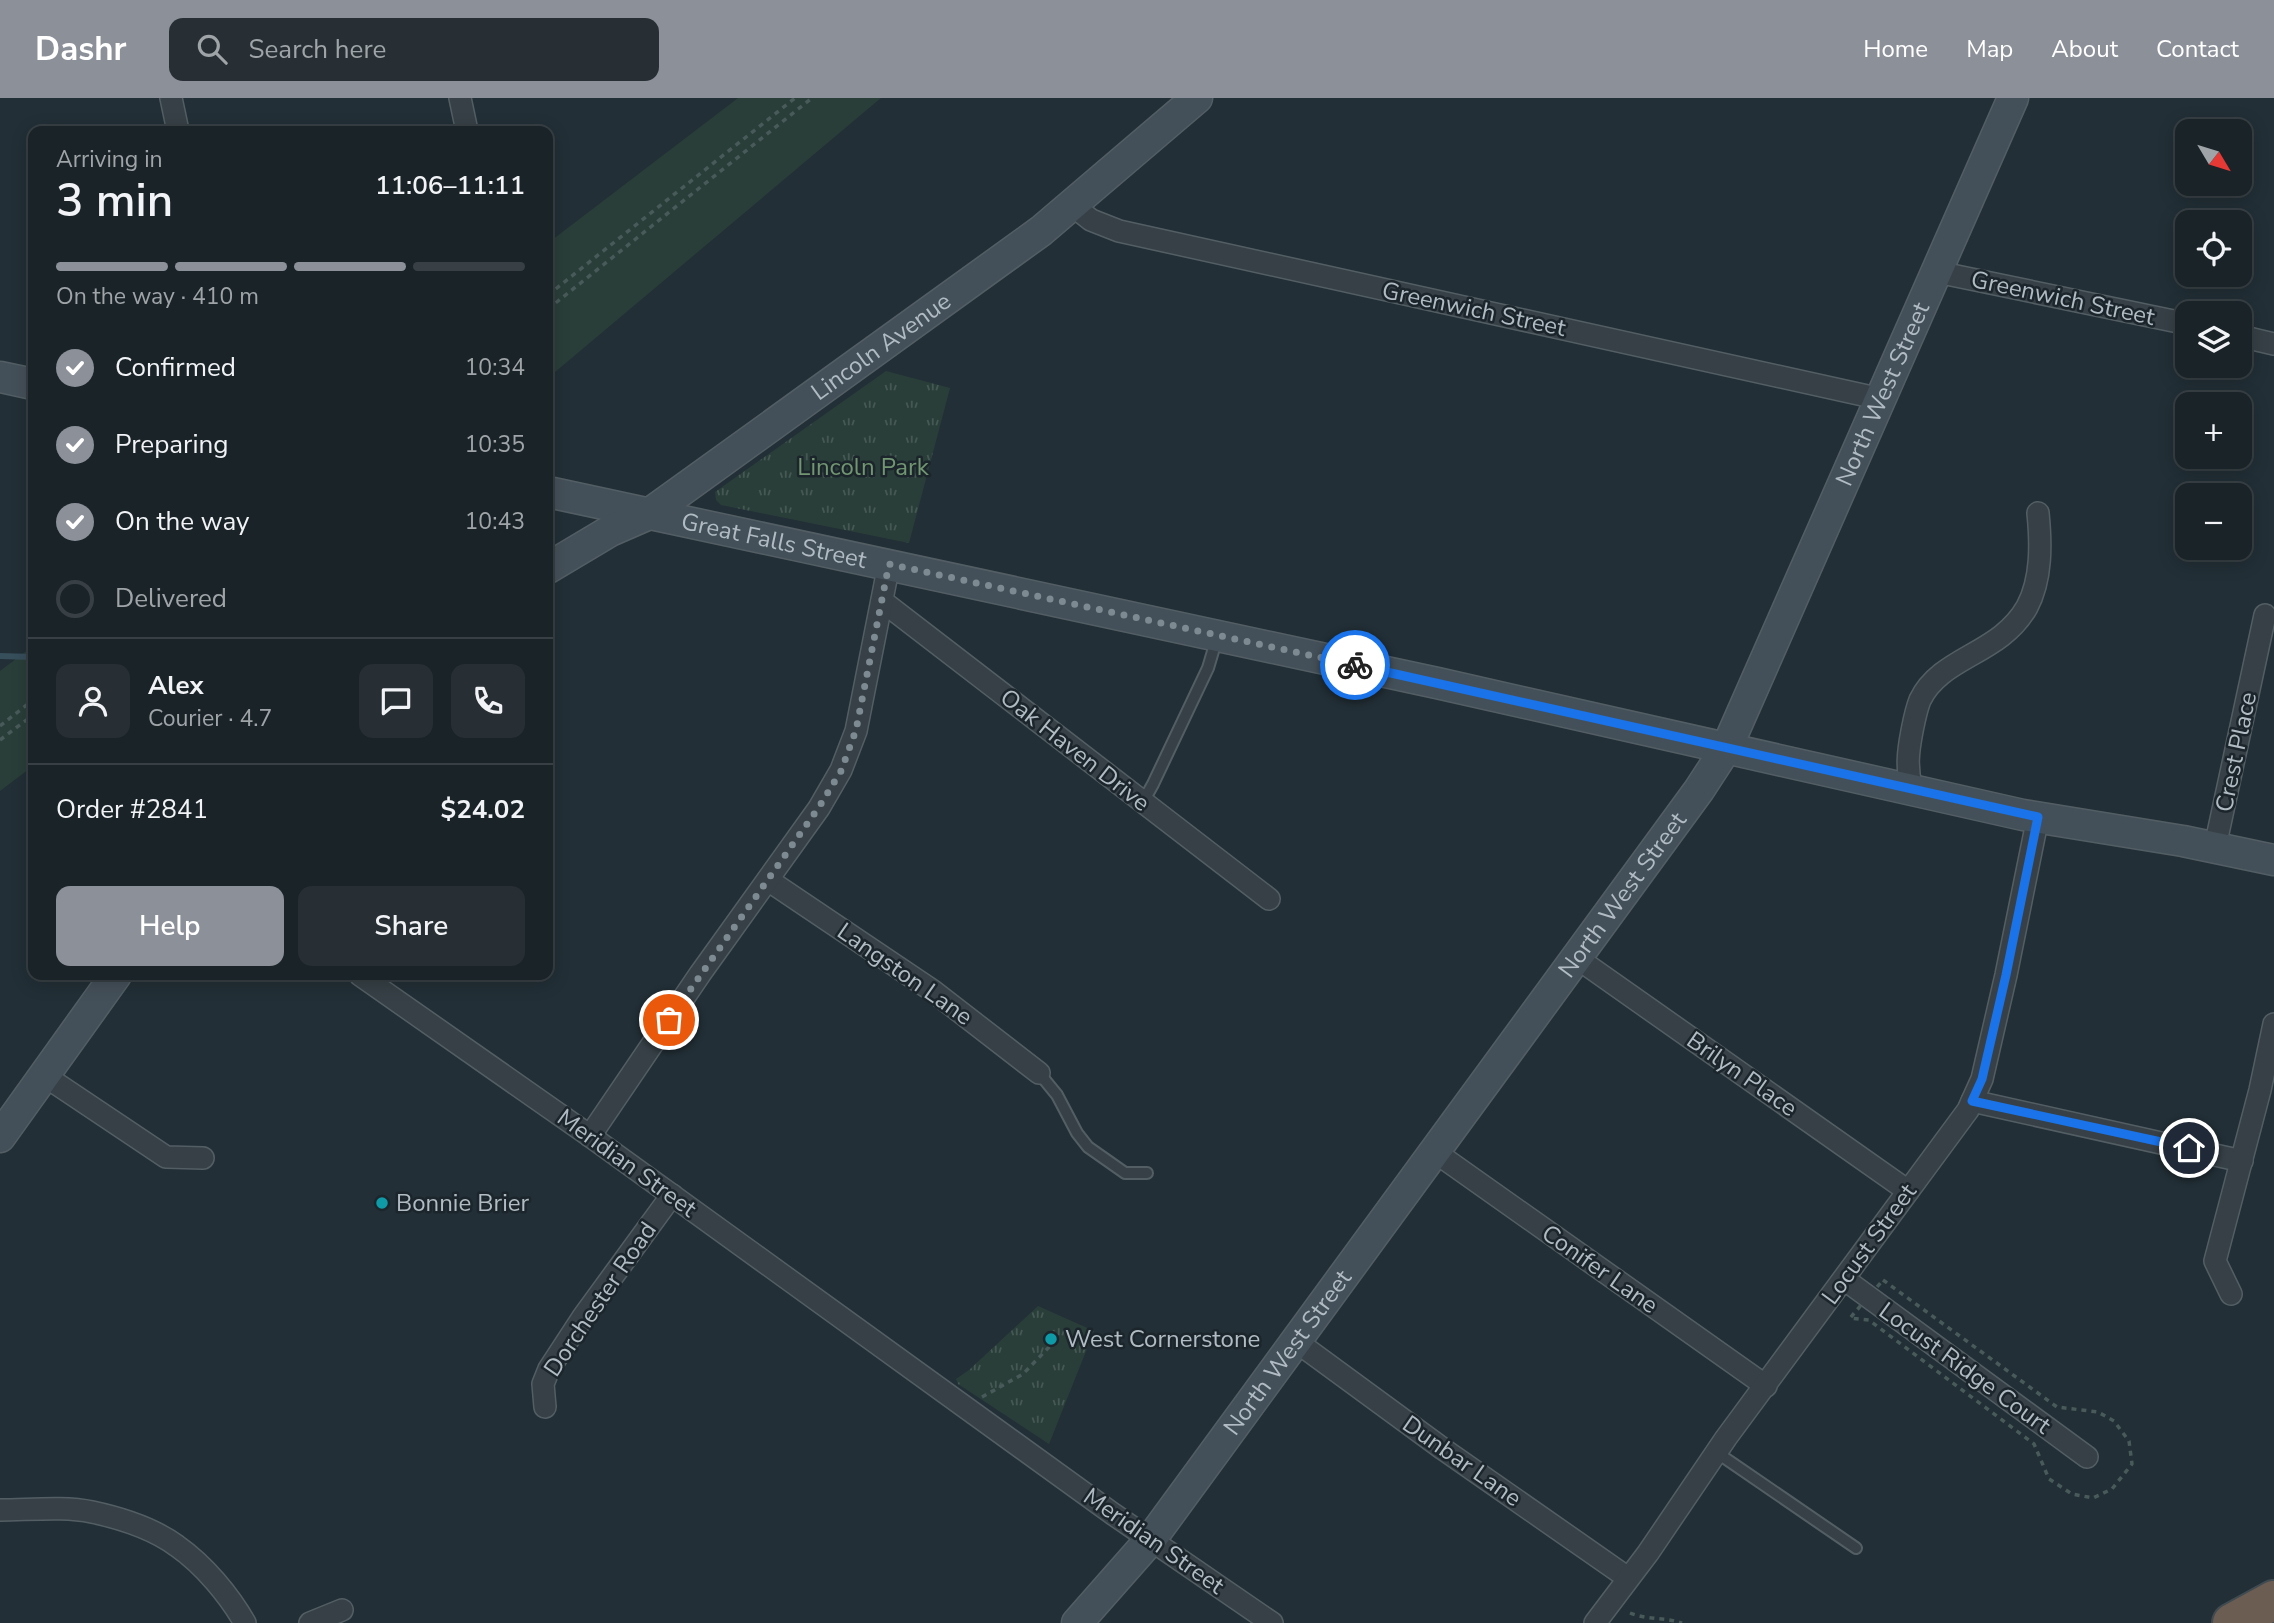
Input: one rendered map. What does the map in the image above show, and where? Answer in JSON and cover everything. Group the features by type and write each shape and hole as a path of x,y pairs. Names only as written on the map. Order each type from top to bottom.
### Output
{"highway":[{"path":"2232,1623 2274,1600"}],"main road":[{"name":"Lincoln Avenue","path":"553,565 610,531 649,514 982,274 1072,205 1197,98"},
{"name":"North West Street","path":"1083,1615 1151,1539 1577,958 1727,747 2013,98"},
{"path":"0,377 28,383"},
{"name":"Great Falls Street","path":"553,493 1217,635 2038,817 2215,847 2274,860"},
{"path":"0,1137 112,980"}],"street":[{"path":"171,98 177,126"},
{"path":"460,98 466,126"},
{"name":"Greenwich Street","path":"1072,205 1091,220 1119,231 1881,399"},
{"name":"Greenwich Street","path":"1937,272 2175,321"},
{"path":"2252,339 2274,344"},
{"path":"1912,789 1907,755 1920,701 1941,673 2001,638 2026,607 2036,586 2040,535 2038,513"},
{"path":"590,1136 819,807 841,771 856,730 889,564"},
{"name":"Oak Haven Drive","path":"882,601 1269,899"},
{"name":"Crest Place","path":"2215,847 2266,615"},
{"name":"Locust Street","path":"1603,1620 1628,1578 1716,1452 1972,1101 1982,1079 2038,817"},
{"name":"Langston Lane","path":"768,880 933,991 1039,1073"},
{"name":"Brilyn Place","path":"1577,958 1908,1191"},
{"name":"Meridian Street","path":"367,980 590,1136 1071,1483 1272,1623"},
{"path":"2231,1294 2215,1261 2274,1024"},
{"path":"45,1076 166,1157 203,1158"},
{"path":"1972,1101 2242,1161"},
{"name":"Conifer Lane","path":"1435,1152 1766,1386"},
{"name":"Dorchester Road","path":"545,1407 543,1384 549,1368 672,1195"},
{"name":"Locust Ridge Court","path":"1844,1279 2087,1457"},
{"name":"Dunbar Lane","path":"1297,1342 1628,1578"},
{"path":"0,1510 90,1511 150,1531 177,1546 195,1562 220,1588 245,1623"},
{"path":"310,1623 342,1611"}],"lane":[{"path":"1143,802 1202,680 1217,635"},
{"path":"1039,1073 1057,1095 1077,1133 1088,1147 1125,1173 1147,1173"},
{"path":"1716,1452 1856,1548"}],"path":[{"path":"553,291 795,98"},
{"path":"553,305 812,98"},
{"path":"0,726 28,704"},
{"path":"0,740 28,719"},
{"path":"964,1405 1023,1374 1053,1343"},
{"path":"1630,1613 1642,1618 1660,1617 1682,1623"}],"green space":[{"path":"738,98 881,98 553,374 553,239"},
{"name":"Lincoln Park","path":"886,371 950,388 909,543 721,505 716,500 715,492"},
{"path":"28,650 28,770 0,791 0,671"},
{"path":"1038,1306 1094,1331 1049,1444 958,1384 956,1379"}],"waterway":[{"path":"0,656 28,657"}],"way so far":[{"path":"669,1020 819,807 841,771 856,730 889,564 1355,665"}],"place":[{"name":"Bonnie Brier","path":"382,1203"},
{"name":"West Cornerstone","path":"1051,1339"}],"route":[{"path":"1355,665 2038,817 1982,1079 1972,1101 2189,1148"}]}
